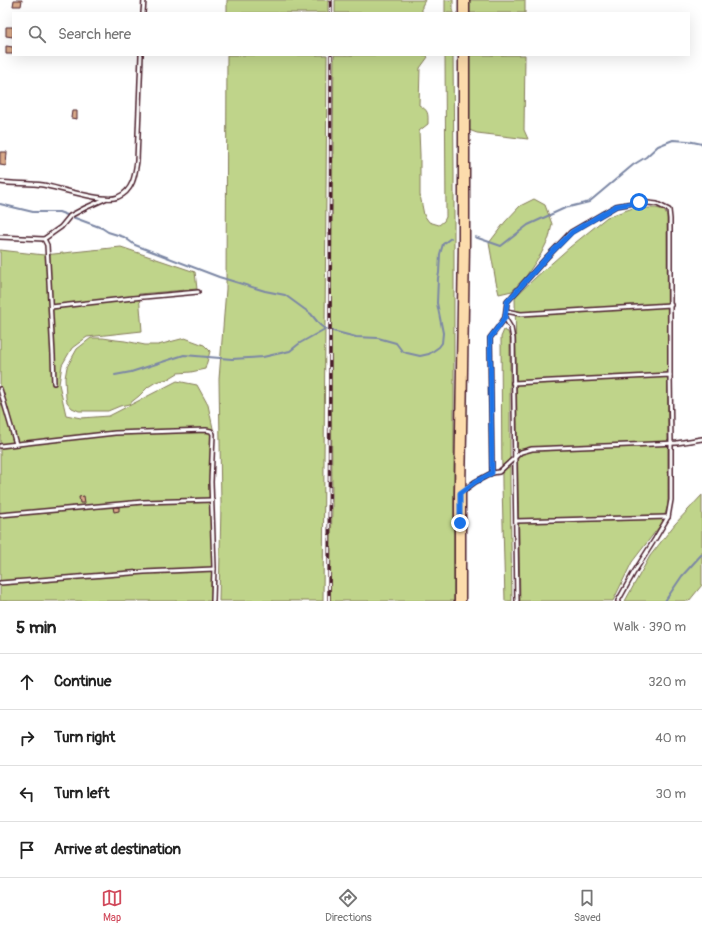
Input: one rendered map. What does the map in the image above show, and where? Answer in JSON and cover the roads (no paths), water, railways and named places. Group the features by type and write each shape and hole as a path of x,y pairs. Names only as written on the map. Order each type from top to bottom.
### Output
{"main road":[{"path":"464,0 464,12"},
{"path":"460,601 460,493 464,246 464,56"}],"lane":[{"path":"143,12 144,0"},
{"path":"0,182 42,185 105,199 117,198 128,191 135,177 137,161 141,56"},
{"path":"0,237 44,239 61,227 70,216 105,199"},
{"path":"492,473 490,338 505,318 507,302 547,257 572,232 616,206 639,202 657,204 668,210 670,219 671,305 671,500 668,517 618,601"},
{"path":"44,239 47,245 54,383"},
{"path":"51,307 198,292"},
{"path":"506,311 521,314 671,305"},
{"path":"505,318 511,328 513,339 517,601"},
{"path":"513,383 670,375"},
{"path":"0,389 16,444"},
{"path":"0,446 115,433 209,430 213,434 211,482 214,569 213,601"},
{"path":"460,493 475,482 492,473 499,472 521,452 532,449 671,443 702,439"},
{"path":"0,515 142,502 212,500"},
{"path":"516,521 668,517"},
{"path":"0,583 144,572 214,569"}],"waterway":[{"path":"475,237 501,246 528,225 565,208 589,202 658,146 673,140 702,144"},
{"path":"0,204 33,212 59,212 124,237 135,245 219,277 265,291 285,295 311,314 325,329 356,337 378,338 396,343 402,351 420,356 429,354 442,343 443,333 437,303 440,254 443,244 451,238"},
{"path":"115,375 131,372 184,355 232,359 263,357 290,351 300,343 325,329"},
{"path":"665,601 682,576 702,554"}],"railway":[{"path":"331,0 331,12"},
{"path":"329,601 331,56"}]}
